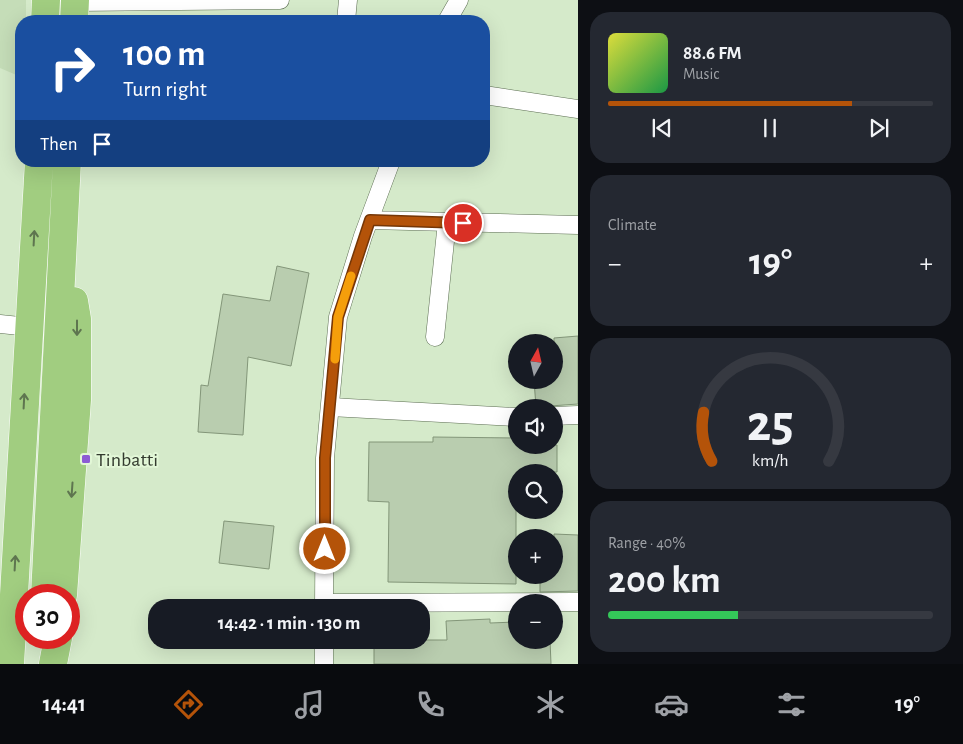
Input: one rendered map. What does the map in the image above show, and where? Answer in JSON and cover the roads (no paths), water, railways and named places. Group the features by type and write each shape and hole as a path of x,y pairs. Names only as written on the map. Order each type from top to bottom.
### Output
{"main road":[{"path":"45,15 46,0"},
{"path":"10,664 39,167"},
{"path":"46,584 67,167"},
{"path":"63,245 77,319 74,449 65,584"},
{"path":"41,664 42,649"},
{"path":"53,664 56,649"}],"street":[{"path":"75,8 280,0"},
{"path":"347,15 348,0"},
{"path":"450,15 459,0"},
{"path":"490,96 578,110"},
{"path":"324,599 325,458 338,317 389,167"},
{"path":"370,220 578,225"},
{"path":"435,337 447,222"},
{"path":"0,324 29,327"},
{"path":"330,407 508,417"},
{"path":"563,416 578,415"},
{"path":"430,604 578,602"},
{"path":"324,649 324,664"}],"place":[{"name":"Tinbatti","path":"86,459"}]}
